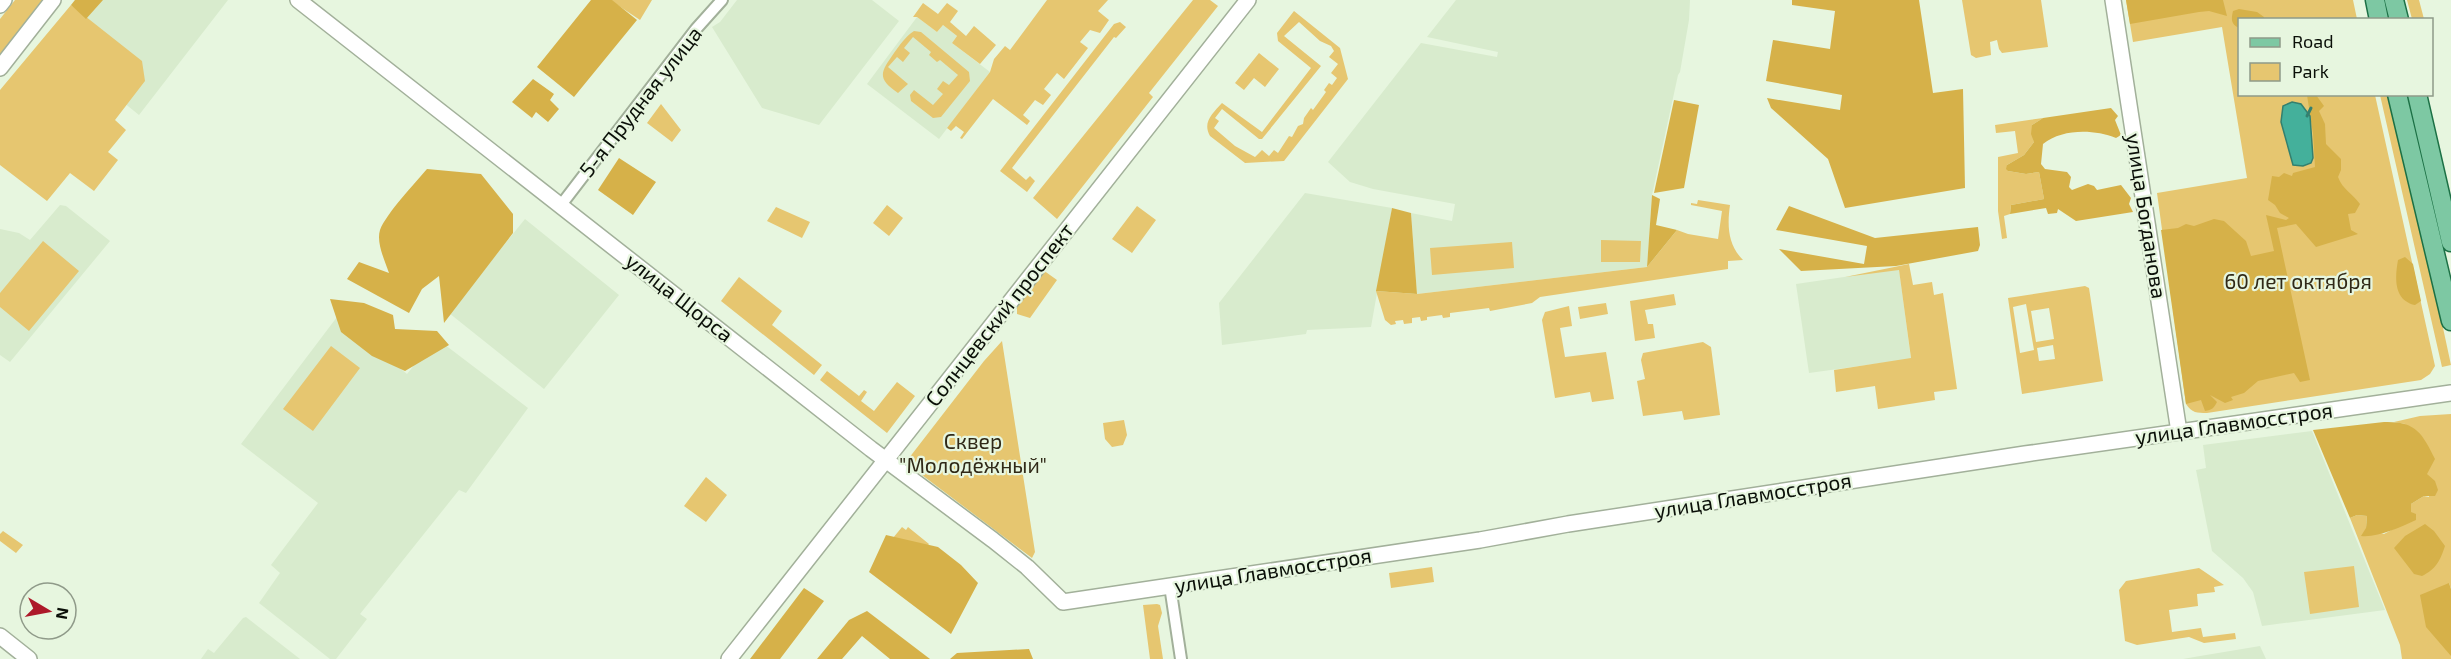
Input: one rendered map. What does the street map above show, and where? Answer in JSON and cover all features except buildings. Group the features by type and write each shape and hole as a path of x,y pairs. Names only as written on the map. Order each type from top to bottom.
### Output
{"main road":[{"path":"2375,0 2379,18"},
{"path":"2394,0 2398,18"},
{"path":"2397,96 2451,321"},
{"path":"2417,96 2451,242"}],"street":[{"path":"0,5 4,0"},
{"path":"0,68 53,0"},
{"name":"улица Щорса","path":"298,0 1016,558 1057,598"},
{"name":"5-я Прудная улица","path":"561,206 679,51 722,0"},
{"name":"Солнцевский проспект","path":"729,659 1248,0"},
{"name":"улица Богданова","path":"2113,0 2179,432"},
{"name":"улица Главмосстроя","path":"1057,598 1063,602 1069,602 2179,432 2451,393"},
{"path":"1170,586 1181,659"},
{"path":"0,636 29,659"}],"shaded area":[{"path":"75,0 228,0 139,115 45,39"},
{"path":"75,0 103,0 86,19 71,5"},
{"path":"591,0 612,0 637,20 574,97 537,67"},
{"path":"737,0 872,0 899,21 819,125 762,108 712,27 720,22"},
{"path":"1456,0 1690,0 1680,72 1652,195 1647,267 1417,294 1411,213 1452,221 1455,204 1373,189 1350,182 1328,162 1421,43 1497,57 1498,52 1427,37"},
{"path":"1792,0 1919,0 1933,93 1963,89 1965,188 1845,208 1828,159 1771,108 1767,98 1840,110 1842,95 1766,81 1773,40 1830,49 1835,11 1792,5"},
{"path":"2126,0 2223,0 2227,16 2209,11 2130,24"},
{"path":"2239,9 2257,12 2264,18 2238,18 2238,27 2233,23 2233,11"},
{"path":"917,17 937,32 943,25 957,36 952,43 990,72 939,139 867,84"},
{"path":"533,79 554,94 550,100 559,109 548,122 536,112 532,118 512,102"},
{"path":"2307,96 2317,96 2324,106 2319,111 2325,124 2326,144 2341,159 2341,170 2338,177 2342,185 2360,204 2355,213 2348,214 2351,230 2358,234 2316,247 2296,224 2277,228 2310,380 2300,382 2294,373 2258,381 2244,393 2231,397 2233,400 2225,403 2210,395 2217,402 2205,411 2201,400 2186,404 2161,230 2178,228 2186,224 2194,226 2214,219 2224,221 2246,241 2251,256 2274,251 2266,215 2286,220 2289,218 2280,213 2268,200 2272,176 2279,177 2284,173 2292,176 2293,173 2315,167"},
{"path":"1674,100 1699,105 1684,188 1654,193"},
{"path":"2111,108 2118,116 2115,120 2121,135 2116,138 2098,133 2078,132 2059,135 2043,144 2041,164 2045,169 2067,172 2071,177 2069,187 2072,190 2088,184 2097,190 2121,185 2131,198 2129,204 2133,212 2076,221 2058,209 2057,213 2048,214 2046,208 2010,214 2011,205 2044,199 2039,172 2026,174 2006,169 2007,165 2024,155 2034,142 2031,134 2032,125 2043,118"},
{"path":"619,158 656,182 633,215 598,190"},
{"path":"427,169 481,174 513,214 513,233 444,323 439,276 422,289 409,313 347,279 359,262 389,273 380,246 380,230 394,207"},
{"path":"1305,193 1392,208 1371,327 1307,330 1306,334 1222,345 1219,303"},
{"path":"1652,195 1660,199 1656,225 1677,230 1647,267"},
{"path":"60,205 66,206 110,241 10,362 0,355 0,229 19,233 30,240"},
{"path":"1789,206 1875,238 1978,227 1980,245 1978,251 1896,266 1801,271 1779,249 1864,264 1867,246 1776,230"},
{"path":"1392,208 1411,213 1417,294 1376,291"},
{"path":"525,219 619,295 544,389 449,313"},
{"path":"2405,257 2413,264 2421,301 2415,305 2403,298 2397,287 2398,260"},
{"path":"1899,269 1911,359 1809,373 1796,284"},
{"path":"330,299 364,303 393,315 395,329 437,331 449,345 405,371 372,356 341,332"},
{"path":"337,317 407,374 436,338 528,408 466,493 459,490 360,614 367,619 336,659 330,659 259,603 280,573 271,565 318,503 241,444"},
{"path":"2384,422 2411,426 2422,436 2435,459 2427,474 2435,481 2438,490 2435,496 2424,496 2411,504 2411,512 2416,514 2416,520 2381,534 2361,536 2366,528 2367,516 2357,515 2350,518 2313,430"},
{"path":"2312,431 2385,610 2262,626 2253,592 2243,578 2212,551 2196,470 2206,468 2203,445"},
{"path":"2425,524 2434,531 2445,546 2437,564 2422,576 2414,574 2394,548 2405,536"},
{"path":"886,535 938,547 961,565 978,583 951,634 869,572"},
{"path":"2449,583 2451,589 2451,656 2426,627 2420,595"},
{"path":"804,588 824,601 780,659 750,659"},
{"path":"867,611 930,659 890,659 862,636 842,659 817,659 849,620"},
{"path":"246,617 300,659 201,659 208,649 214,653"},
{"path":"2260,646 2266,659 2183,659 2200,656"},
{"path":"1029,649 1033,659 950,659 957,653"}],"green space":[{"path":"15,0 45,0 0,57 0,19"},
{"path":"610,0 652,0 640,20"},
{"path":"1047,0 1108,0 1098,11 1109,20 1100,33 1090,30 1080,42 1088,48 1064,79 1057,73 1044,89 1051,95 1043,105 1035,100 1023,115 1030,121 1027,125 993,99 962,139 960,138 964,132 956,126 951,131 947,128 990,72 994,59 1005,46 1010,50"},
{"path":"1193,0 1210,0 1218,6 1149,93 1153,97 1057,219 1033,198"},
{"path":"1962,0 2041,0 2048,47 2002,53 1997,40 1990,42 1991,55 1976,58 1971,55"},
{"name":"60 лет октября","path":"2126,0 2353,0 2357,18 2238,18 2238,96 2375,96 2435,366 2430,374 2421,380 2207,413 2195,412 2188,407 2157,193 2247,178 2222,27 2133,42"},
{"path":"2407,0 2419,0 2424,18 2412,18"},
{"path":"923,3 938,14 947,3 958,11 950,22 966,36 974,26 996,45 980,64 952,43 957,36 943,25 937,32 917,17 913,17"},
{"path":"71,5 142,61 145,81 115,120 126,130 108,152 118,160 94,191 70,173 47,201 0,165 0,90"},
{"path":"1294,11 1340,48 1348,79 1284,161 1245,163 1210,136 1207,126 1212,114 1222,103 1262,132 1311,68 1278,41 1277,33","holes":["1299,22 1320,41 1331,46 1334,51 1329,57 1338,64 1331,73 1337,78 1332,85 1329,83 1324,90 1326,92 1304,118 1303,124 1298,126 1292,137 1289,136 1278,153 1274,150 1269,156 1262,150 1255,157 1235,146 1214,128 1219,121 1215,118 1222,109 1262,139 1321,66 1284,36"]},
{"path":"1120,22 1126,27 1116,38 1114,37 1012,168 1026,180 1030,176 1035,181 1027,192 1000,171 1114,24"},
{"path":"914,31 921,32 969,72 970,81 941,117 933,118 911,101 910,95 914,90 933,105 943,94 937,89 943,81 949,85 958,75 940,60 937,62 929,55 931,52 913,37 904,48 910,53 903,62 897,57 888,67 908,84 898,93 884,79 884,70 890,60 903,41"},
{"path":"1259,53 1279,69 1265,87 1254,78 1244,90 1235,83"},
{"path":"2380,96 2393,96 2451,365 2442,367"},
{"path":"661,104 681,130 672,142 647,123"},
{"path":"2043,118 2032,125 2034,142 2024,155 2007,165 2008,171 2026,174 2039,172 2044,199 2011,205 2010,214 2004,216 2007,238 2002,239 1998,211 1998,157 2018,153 2015,131 1996,133 1995,125"},
{"path":"1698,200 1730,205 1730,235 1734,248 1743,260 1728,261 1728,269 1540,297 1532,303 1490,311 1489,308 1450,313 1450,317 1443,318 1442,315 1427,317 1427,320 1421,321 1420,317 1412,318 1412,323 1404,324 1403,320 1395,321 1396,324 1391,325 1385,320 1376,291 1417,294 1647,267 1677,230 1718,239 1722,211 1691,205 1691,203 1697,204"},
{"path":"887,205 903,218 889,236 873,223"},
{"path":"1137,206 1156,220 1132,253 1112,239"},
{"path":"776,207 810,222 802,238 767,221"},
{"path":"1601,240 1641,241 1640,262 1601,262"},
{"path":"43,241 79,271 29,331 0,307 0,293"},
{"path":"1512,242 1514,268 1432,275 1430,248"},
{"path":"1909,264 1913,285 1932,282 1934,295 1943,293 1957,389 1934,392 1935,400 1878,409 1875,386 1836,392 1834,370 1911,358 1899,270 1845,277"},
{"path":"1043,270 1057,280 1030,318 1017,314 1017,306"},
{"path":"739,277 782,311 772,325 822,365 814,375 721,301"},
{"path":"2085,286 2089,288 2103,381 2022,394 2008,298","holes":["2026,304 2034,350 2020,353 2013,307","2049,308 2054,339 2036,342 2031,311","2053,345 2055,359 2039,361 2037,348"]},
{"path":"1674,294 1676,305 1645,310 1648,324 1653,324 1655,338 1635,341 1630,301"},
{"path":"1606,303 1608,314 1580,319 1578,307"},
{"path":"1569,306 1572,326 1560,328 1565,357 1606,352 1614,399 1592,402 1590,392 1555,398 1542,320 1545,312"},
{"name":"Сквер \"Молодёжный\"","path":"1002,341 1035,552 1032,558 910,466 909,458"},
{"path":"1703,342 1711,347 1720,415 1684,420 1682,411 1643,416 1637,381 1645,379 1641,360 1643,353"},
{"path":"331,346 360,368 313,431 283,409"},
{"path":"827,371 859,396 864,390 867,392 861,401 874,411 897,382 915,396 887,433 820,380"},
{"path":"2451,414 2451,589 2449,583 2451,659 2402,659 2400,645 2350,518 2357,515 2367,516 2366,528 2384,534 2410,522 2411,504 2424,496 2429,497 2427,474 2405,424 2394,422 2420,416"},
{"path":"1124,420 1127,435 1123,445 1112,447 1105,439 1103,423"},
{"path":"706,477 727,495 706,522 684,506"},
{"path":"902,527 906,530 908,527 929,544 917,558 893,538"},
{"path":"3,531 23,545 16,553 0,541 0,534"},
{"path":"2354,566 2359,607 2310,614 2304,572"},
{"path":"1432,567 1434,582 1391,588 1389,573"},
{"path":"2199,568 2224,585 2214,587 2215,592 2197,594 2198,606 2169,610 2172,632 2201,628 2203,637 2235,633 2236,639 2204,643 2189,637 2137,645 2125,641 2119,590 2126,581"},
{"path":"1143,605 1160,605 1162,613 1158,626 1163,659 1150,659"}],"water":[{"path":"2292,102 2301,104 2310,116 2313,158 2311,163 2303,166 2293,165 2281,122 2283,106"}],"waterway":[{"path":"2307,116 2311,108"}]}
